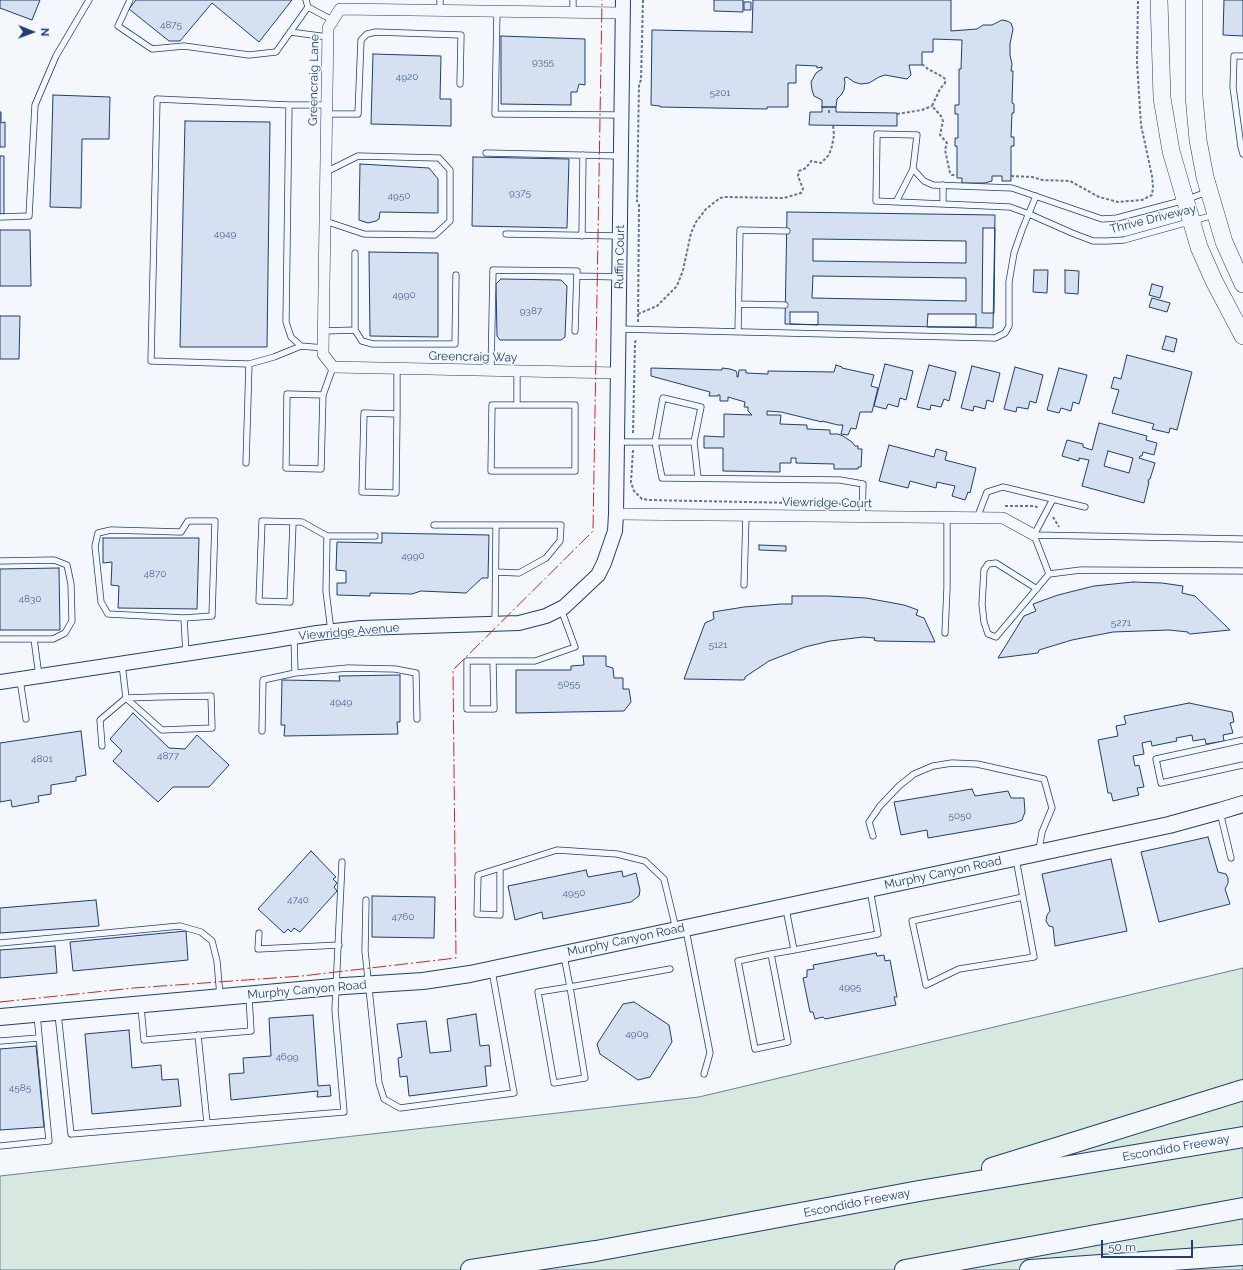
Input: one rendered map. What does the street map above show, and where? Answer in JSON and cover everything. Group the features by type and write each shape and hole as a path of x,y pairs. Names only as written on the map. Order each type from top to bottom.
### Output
{"highway":[{"path":"919,1191 1243,1090"},
{"name":"Escondido Freeway","path":"471,1270 596,1252 919,1191 1243,1137"},
{"path":"905,1270 1243,1208"},
{"path":"1030,1270 1243,1255"}],"main road":[{"path":"1159,0 1162,98 1171,151 1202,254 1214,282 1243,336"},
{"path":"1194,0 1194,96 1197,133 1205,176 1224,242 1243,284"},
{"name":"Murphy Canyon Road","path":"0,1017 337,986 423,981 564,954 1169,825 1220,812 1243,804"}],"street":[{"name":"Greencraig Lane","path":"332,365 324,354 328,28 340,7 440,5 498,11 573,12 623,6"},
{"name":"Ruffin Court","path":"616,514 623,6"},
{"name":"Greencraig Way","path":"332,365 398,369 618,373"},
{"name":"Viewridge Court","path":"616,514 1002,518 1034,535"},
{"name":"Viewridge Avenue","path":"0,682 331,631 361,628 519,623 546,616 564,607 598,575 604,563 615,530 616,514"}],"lane":[{"path":"0,216 29,216 35,105 56,56 89,0"},
{"path":"130,0 118,26 152,49 184,46 248,55 276,52 308,7"},
{"path":"306,0 308,7 332,20"},
{"path":"573,0 573,12"},
{"path":"498,11 496,114 621,115"},
{"path":"290,32 328,37"},
{"path":"324,348 301,346 274,357 249,364 151,361 157,99 289,105 358,114 361,40 367,34 376,32 462,35 460,84"},
{"path":"1243,56 1234,56 1233,87 1243,154"},
{"path":"289,105 286,322 291,337 301,346"},
{"name":"Thrive Driveway","path":"1210,191 1185,200 1117,218 1102,219 1012,188 933,185 924,181 913,169 917,135 877,134 876,201 1010,207 1072,234 1093,241 1108,242 1124,240 1216,214"},
{"path":"486,153 621,156"},
{"path":"582,236 583,155"},
{"path":"325,222 364,234 435,235 450,221 450,170 439,158 358,156 326,172"},
{"path":"896,202 913,169"},
{"path":"943,185 943,204"},
{"path":"619,329 995,338 1005,333 1009,326 1009,282 1014,253 1036,196"},
{"path":"738,332 740,230 787,231"},
{"path":"506,234 620,236"},
{"path":"355,253 355,330 362,341 373,344 455,344 456,275"},
{"path":"491,370 493,270 577,271 575,331"},
{"path":"577,276 619,277"},
{"path":"738,304 785,305"},
{"path":"324,331 355,330"},
{"path":"246,463 249,364"},
{"path":"323,395 287,394 286,468 321,469 323,395 332,365"},
{"path":"397,414 364,413 362,492 396,493 398,369"},
{"path":"517,371 517,405"},
{"path":"698,478 694,442 700,407 663,398 655,442 662,478 840,480 863,484 862,517"},
{"path":"492,405 517,405 575,405 574,471 491,471 492,405"},
{"path":"617,442 694,442"},
{"path":"977,518 987,492 1003,487 1085,507"},
{"path":"1049,574 1034,535 1053,499"},
{"path":"744,585 746,515"},
{"path":"945,633 947,588 947,518"},
{"path":"188,521 215,521 212,616 184,618 108,614 100,594 95,546 98,533 111,530 181,532 188,521"},
{"path":"293,522 290,602 259,601 262,521 302,522 327,536 375,536"},
{"path":"434,525 561,525 560,542 546,558 519,572 496,572"},
{"path":"495,624 496,526"},
{"path":"1034,535 1243,539"},
{"path":"327,536 326,591 331,631"},
{"path":"0,561 54,560 67,565 71,584 72,621 65,633 53,639 0,639"},
{"path":"1037,589 996,563 988,564 984,570 982,604 984,622 988,634 996,637 1037,589 1049,574 1081,570 1243,571"},
{"path":"493,661 494,709 467,709 467,661 493,661 535,661 575,647 560,609"},
{"path":"184,618 186,654"},
{"path":"294,637 295,673"},
{"path":"34,639 39,676"},
{"path":"102,746 100,720 126,698 211,696 212,728 162,730 126,698 122,664"},
{"path":"262,731 263,680 295,673 348,668 395,669 416,673 417,719"},
{"path":"20,679 26,719"},
{"path":"1243,740 1156,759 1161,783 1243,765"},
{"path":"873,836 869,822 880,806 899,786 914,774 933,766 952,763 977,764 1044,778 1052,808 1042,832 1039,852"},
{"path":"1220,812 1231,858"},
{"path":"500,868 500,915 478,914 478,875 500,868 557,850 618,854 645,861 664,879 681,929 710,1053 704,1074"},
{"path":"1016,857 1034,957 959,969 926,985 912,921 1023,897"},
{"path":"58,1012 71,1134 344,1112 335,1010 342,862"},
{"path":"771,954 788,1042 755,1049 738,961 771,954 878,934 870,888"},
{"path":"366,900 365,951 379,1083 384,1099 400,1108 514,1093 491,969"},
{"path":"785,906 794,950"},
{"path":"0,943 180,926 201,932 212,941 217,961 220,997"},
{"path":"259,934 258,949 339,945"},
{"path":"564,954 570,987 585,1078 554,1083 538,992 570,987 670,969"},
{"path":"141,1004 144,1040 198,1036 251,1031 249,994"},
{"path":"0,1146 49,1141 37,1014"},
{"path":"198,1036 207,1123"},
{"path":"0,1041 39,1038"}],"path":[{"path":"642,0 637,193 637,201 639,206 638,314 637,339 634,342 632,482 634,491 642,499 656,500 862,504"},
{"path":"1011,176 1032,177 1042,180 1070,181 1099,197 1118,202 1142,200 1152,195 1152,176 1141,125 1138,94 1138,0"},
{"path":"897,114 916,111 932,106 940,89 945,83 945,79 943,77 922,64"},
{"path":"932,106 941,116 942,121 940,135 947,143 946,150 950,173 952,175 957,175"},
{"path":"829,114 830,107"},
{"path":"638,314 657,306 677,286 683,270 691,233 696,222 706,209 725,196 784,198 801,193 803,186 798,176 799,171 806,168 811,161 821,163 829,154 834,135 833,125"},
{"path":"982,505 1035,506 1047,510 1058,523 1061,536"}],"shaded area":[{"path":"1243,968 1243,1270 0,1270 0,1176 699,1097"}],"building":[{"path":"0,0 40,0 32,20 0,8"},
{"path":"136,0 292,0 259,42 212,3 180,41 169,41 129,9"},
{"path":"714,0 743,0 743,12 714,11"},
{"path":"753,0 951,0 951,31 977,29 983,25 992,25 1002,20 1011,23 1013,29 1010,44 1010,55 1012,64 1011,71 1013,71 1012,103 1014,104 1014,113 1012,113 1011,137 1014,137 1014,146 1011,146 1011,181 1002,181 1002,176 992,176 992,181 985,183 962,183 962,178 957,178 957,146 955,146 955,138 958,138 958,114 955,114 955,105 959,105 959,69 961,69 962,40 933,39 933,52 922,52 922,65 909,65 911,75 907,79 885,75 869,83 861,84 854,82 847,77 844,78 844,90 837,99 836,107 822,107 822,100 814,96 811,82 816,73 822,69 822,67 817,68 817,66 796,65 796,83 788,83 788,107 767,107 767,109 660,107 651,105 652,30 752,33"},
{"path":"1224,0 1243,0 1243,36 1223,35"},
{"path":"744,2 751,2 751,10 744,10"},
{"path":"501,36 585,39 585,85 579,84 577,92 571,92 571,105 501,104"},
{"path":"373,54 441,56 440,99 451,99 451,126 371,124"},
{"path":"53,95 110,97 109,139 82,139 81,208 50,207"},
{"path":"822,107 836,107 836,112 897,113 897,126 809,125 810,112 822,112"},
{"path":"0,112 1,123 5,122 5,147 0,147"},
{"path":"185,121 270,122 267,347 180,347"},
{"path":"0,156 4,156 4,214 0,214"},
{"path":"473,157 569,159 567,228 472,226"},
{"path":"360,164 429,168 438,179 438,213 380,212 379,219 376,221 368,223 359,220"},
{"path":"787,212 995,215 993,328 785,324"},
{"path":"983,228 995,228 994,313 982,313"},
{"path":"0,230 30,230 31,286 0,286"},
{"path":"813,239 966,241 966,263 813,261"},
{"path":"369,252 438,253 438,337 370,336"},
{"path":"1034,270 1048,270 1047,293 1033,292"},
{"path":"1065,270 1079,271 1078,294 1065,293"},
{"path":"813,276 966,278 966,301 812,298"},
{"path":"501,279 561,280 567,286 565,337 561,340 500,340 497,336 496,284"},
{"path":"1152,284 1163,287 1160,298 1149,295"},
{"path":"1152,298 1170,303 1167,312 1149,307"},
{"path":"790,312 818,312 818,325 790,324"},
{"path":"928,314 976,314 976,327 927,327"},
{"path":"0,316 20,316 19,359 0,359"},
{"path":"1166,336 1177,339 1174,352 1162,349"},
{"path":"1127,355 1192,372 1177,430 1170,428 1169,433 1152,429 1154,424 1112,413 1119,390 1111,388 1114,377 1121,379"},
{"path":"885,364 913,371 906,400 900,398 898,407 888,404 886,409 874,406"},
{"path":"836,365 842,368 874,375 871,386 878,388 872,412 860,412 856,429 851,428 848,435 841,434 843,425 822,422 781,412 767,411 767,415 781,415 780,424 807,425 807,429 830,430 830,434 838,434 843,436 855,446 858,446 858,449 862,449 861,467 858,467 858,469 834,469 834,464 796,463 796,458 791,458 791,463 780,463 780,472 723,471 723,448 704,448 704,436 724,437 724,414 752,415 748,411 748,407 744,407 745,402 728,397 728,401 720,401 720,395 709,396 710,392 651,376 651,368 722,370 722,368 736,371 738,377 739,370 746,370 746,373 768,374 768,371 834,372"},
{"path":"929,365 956,372 949,401 944,399 941,407 931,405 930,410 917,407"},
{"path":"972,366 1000,373 993,402 987,400 985,409 974,406 973,411 961,408"},
{"path":"1015,367 1043,375 1036,403 1030,401 1028,409 1017,407 1016,412 1004,409"},
{"path":"1059,368 1087,375 1079,404 1073,402 1071,411 1061,408 1059,413 1047,410"},
{"path":"1099,423 1147,436 1146,440 1157,443 1154,455 1143,452 1142,456 1139,458 1155,463 1148,482 1144,503 1082,486 1089,460 1079,458 1079,461 1062,456 1067,440 1083,444 1083,447 1092,450","holes":["1108,451 1133,458 1129,473 1104,466"]},
{"path":"889,445 934,457 936,449 947,452 945,460 976,468 970,493 968,492 965,500 952,496 955,486 937,482 936,488 910,481 908,488 879,481"},
{"path":"382,533 489,535 488,578 482,578 466,593 421,591 412,594 370,593 370,596 337,595 337,583 346,583 346,571 336,570 337,542 382,543"},
{"path":"103,538 199,538 197,609 118,608 119,586 111,585 112,562 103,563"},
{"path":"759,545 786,546 786,551 759,550"},
{"path":"59,568 60,630 0,630 0,569"},
{"path":"1133,582 1162,583 1183,586 1182,593 1195,596 1230,630 1190,634 1188,632 1169,630 1113,632 1072,640 1039,650 1038,653 998,658 1024,616 1036,611 1033,604 1058,595 1094,586"},
{"path":"792,596 866,598 904,605 918,610 916,615 924,618 935,642 877,641 874,640 875,638 863,637 830,641 805,647 769,661 745,677 743,680 684,679 705,623 714,619 713,612 744,607 792,604"},
{"path":"583,656 606,656 606,666 613,668 614,678 623,678 623,689 629,689 631,702 624,711 516,713 516,670 571,670 571,666 584,665"},
{"path":"400,675 400,722 397,722 398,734 284,736 285,725 281,725 282,680 340,681 339,676"},
{"path":"1189,703 1232,712 1234,722 1230,723 1233,733 1223,735 1224,741 1206,744 1205,739 1193,741 1192,735 1176,738 1177,741 1152,746 1151,741 1142,743 1144,754 1133,756 1135,766 1139,765 1144,787 1137,788 1139,795 1113,801 1111,793 1108,793 1098,740 1118,736 1116,726 1126,724 1124,716"},
{"path":"133,713 169,748 185,749 197,735 229,765 209,787 173,787 158,802 113,761 122,751 110,739"},
{"path":"81,731 86,775 76,777 76,781 51,785 51,794 38,796 39,802 12,807 11,800 0,802 0,743"},
{"path":"972,789 975,796 1008,791 1011,798 1024,798 1025,812 1022,820 1015,823 928,838 927,830 901,835 894,802"},
{"path":"1208,837 1218,872 1226,874 1228,878 1228,883 1225,889 1230,904 1159,922 1141,852"},
{"path":"311,851 336,877 333,879 337,883 334,887 337,891 300,932 294,928 291,932 288,929 284,933 258,909"},
{"path":"1111,859 1127,931 1055,946 1053,927 1049,926 1046,921 1047,915 1050,911 1042,874"},
{"path":"586,870 588,877 622,871 623,877 636,873 640,890 639,896 631,902 543,919 542,912 515,920 508,886"},
{"path":"372,896 435,897 434,938 372,937"},
{"path":"96,900 99,926 0,933 0,908"},
{"path":"186,931 188,960 73,971 70,942"},
{"path":"55,946 57,973 0,978 0,950"},
{"path":"876,953 877,956 884,955 885,961 890,960 897,997 894,997 896,1005 825,1019 823,1017 815,1019 813,1012 810,1012 803,978 807,977 807,970 814,969 813,965"},
{"path":"634,1002 669,1025 672,1042 650,1077 638,1080 600,1054 597,1044 623,1004"},
{"path":"476,1014 480,1046 489,1045 491,1066 485,1066 487,1086 409,1096 407,1076 400,1077 398,1058 402,1057 397,1024 426,1021 430,1053 451,1051 447,1019"},
{"path":"313,1015 318,1086 330,1085 331,1096 317,1097 318,1091 231,1100 229,1074 244,1073 243,1058 271,1056 269,1018"},
{"path":"129,1030 132,1068 161,1065 162,1080 178,1079 181,1106 92,1114 85,1034"},
{"path":"36,1046 44,1127 0,1130 0,1049"}],"power":[{"path":"0,1002 134,988 302,976 456,958 453,670 593,531 602,0"}]}
